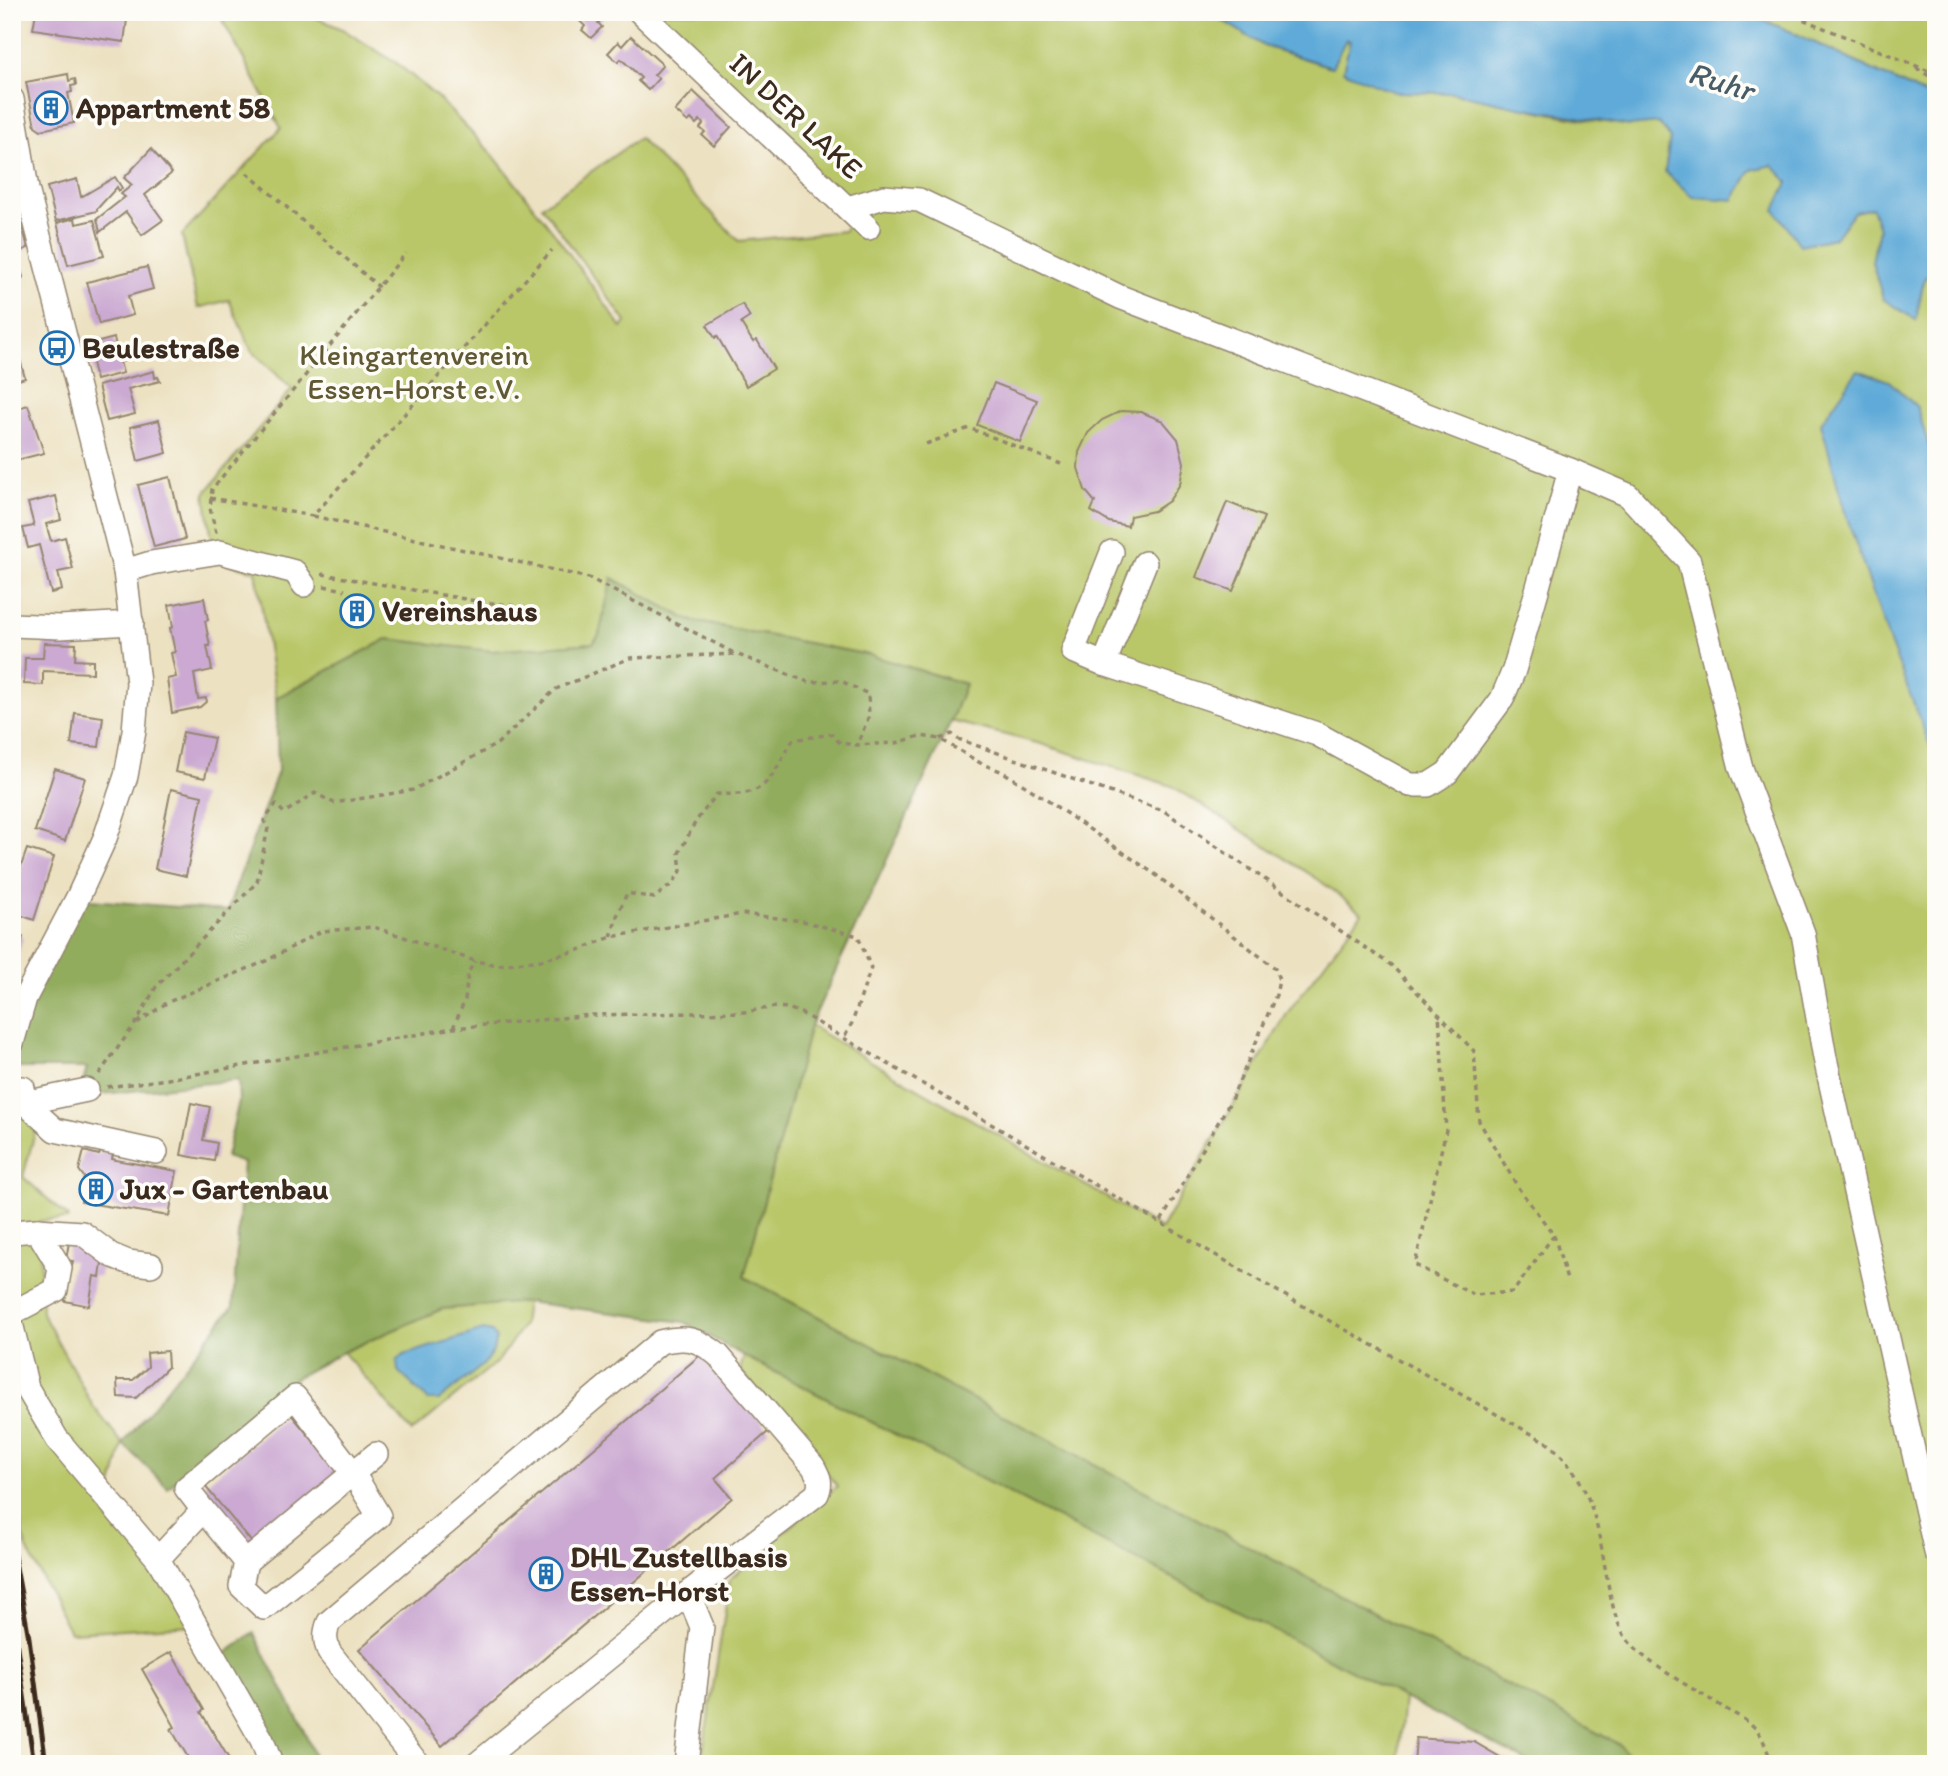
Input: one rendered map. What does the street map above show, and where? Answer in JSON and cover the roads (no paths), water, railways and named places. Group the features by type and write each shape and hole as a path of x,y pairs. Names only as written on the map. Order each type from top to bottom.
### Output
{"street":[{"name":"IN DER LAKE","path":"640,12 868,228"},
{"path":"12,99 20,190 125,571 138,683 134,731 126,776 105,838 25,998 12,1044"},
{"name":"IN DER LAKE","path":"848,208 884,197 919,200 1120,297 1570,470"},
{"path":"1112,552 1073,651 1104,664 1317,734 1410,785 1428,785 1447,773 1502,699 1514,670 1570,470 1628,495 1689,561 1741,768 1803,933 1825,1058 1936,1552"},
{"path":"125,571 151,563 220,552 300,579"},
{"path":"1104,664 1145,563"},
{"path":"12,625 60,627 132,623"},
{"path":"20,1099 87,1090"},
{"path":"20,1099 55,1130 156,1152"},
{"path":"12,1313 56,1290 60,1268 37,1230"},
{"path":"12,1232 37,1230 82,1233 110,1255 128,1262 151,1265"},
{"path":"12,1326 27,1388 57,1438 158,1559 256,1729 271,1764"},
{"path":"418,1764 329,1652 325,1632 329,1622 660,1342 678,1338 703,1343 718,1354 813,1466 821,1485 817,1494 688,1593 477,1764"},
{"path":"246,1562 186,1488 295,1397 354,1473 379,1516 264,1608 242,1586 246,1562 354,1473 376,1454"},
{"path":"158,1559 203,1510"},
{"path":"686,1764 702,1628 688,1593"}],"water":[{"name":"Ruhr","path":"1209,12 1744,12 1792,32 1936,100 1936,268 1924,279 1916,320 1883,299 1872,262 1879,229 1872,208 1854,212 1835,238 1800,245 1775,210 1788,182 1773,165 1751,170 1734,200 1693,197 1665,172 1670,138 1659,123 1630,126 1455,93 1394,92 1343,71 1350,41 1346,39 1332,67 1264,46"},
{"path":"1858,370 1889,381 1917,407 1936,469 1936,761 1889,640 1844,509 1821,423"},
{"path":"483,1330 492,1332 496,1338 493,1351 483,1365 439,1400 428,1400 398,1371 397,1361 404,1355"}],"railway":[{"path":"12,1545 29,1638 46,1764"},
{"path":"12,1613 34,1764"}],"place":[{"name":"Appartment 58","path":"51,108"},
{"name":"Beulestraße","path":"57,348"},
{"name":"Vereinshaus","path":"357,611"},
{"name":"Jux - Gartenbau","path":"96,1189"},
{"name":"DHL Zustellbasis Essen-Horst","path":"546,1574"}],"park label":[{"name":"Kleingartenverein Essen-Horst e.V.","path":"414,372"}]}
